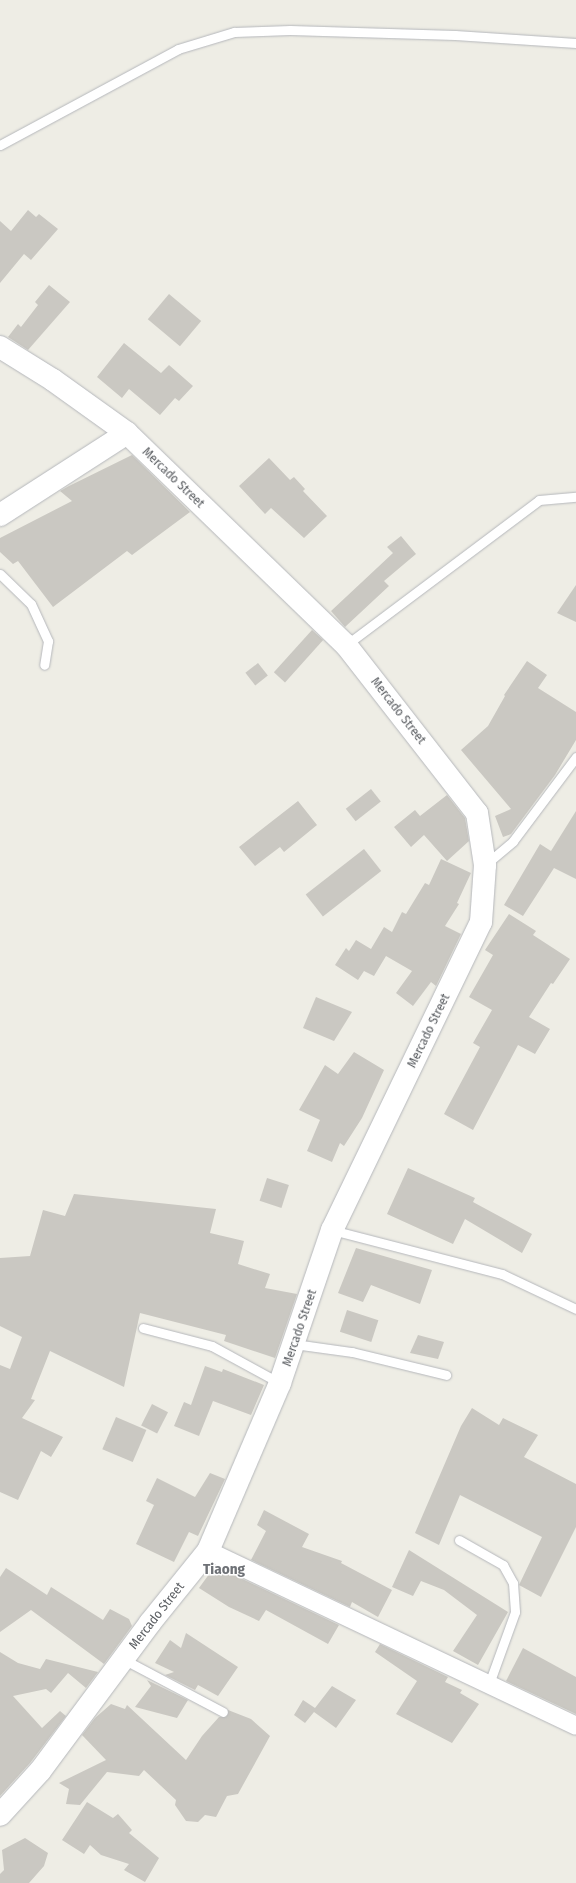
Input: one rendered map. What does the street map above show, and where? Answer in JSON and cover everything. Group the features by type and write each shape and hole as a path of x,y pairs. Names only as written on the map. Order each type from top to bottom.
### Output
{"street":[{"name":"Mercado Street","path":"0,347 53,380 127,433 346,645 477,813 485,865 482,922 332,1230 280,1383 208,1552 123,1659 40,1771 0,1815"},
{"path":"0,515 127,433"},
{"path":"208,1552 490,1684 576,1726"}],"lane":[{"path":"0,145 178,49 234,32 290,30 432,34 576,42"},
{"path":"346,645 539,500 576,497"},
{"path":"0,574 31,604 48,641 44,665"},
{"path":"485,865 513,841 576,757"},
{"path":"332,1230 502,1274 576,1309"},
{"path":"143,1328 212,1346 280,1383"},
{"path":"294,1344 352,1352 446,1375"},
{"path":"459,1540 503,1565 513,1582 515,1612 490,1684"},
{"path":"123,1659 223,1712"}],"building":[{"path":"28,210 36,217 39,214 58,229 31,260 24,254 0,283 0,221 11,231"},
{"path":"49,285 70,302 28,350 8,337 18,324 21,327 38,305 35,302"},
{"path":"169,294 201,321 180,346 148,319"},
{"path":"124,343 161,373 169,365 193,386 179,401 175,398 160,415 129,389 122,398 97,377"},
{"path":"132,455 190,512 132,555 127,551 53,607 18,561 13,564 0,552 0,538 72,501 60,491"},
{"path":"269,458 290,480 294,477 305,489 303,491 327,516 304,538 271,508 265,514 239,486"},
{"path":"401,536 416,554 384,581 389,586 345,627 331,611 393,553 387,547"},
{"path":"576,585 576,622 557,613"},
{"path":"312,630 323,640 285,682 274,672"},
{"path":"527,661 547,675 538,688 576,712 576,740 555,775 511,834 503,837 495,816 511,809 461,750 488,726 505,696 504,695"},
{"path":"258,663 268,676 255,685 245,673"},
{"path":"371,789 381,802 356,821 346,809"},
{"path":"447,795 465,818 469,841 447,861 424,835 411,847 394,827 415,810 420,816"},
{"path":"298,801 317,825 284,852 280,847 255,866 239,847"},
{"path":"576,811 576,879 554,868 523,916 504,905 540,844 551,851"},
{"path":"364,849 381,871 323,917 306,895"},
{"path":"441,859 471,873 457,903 459,904 445,926 461,934 436,986 431,982 413,1006 396,993 412,971 386,956 374,976 364,971 358,980 335,965 346,948 349,951 356,940 371,949 384,927 392,932 402,912 406,914 425,883 429,885"},
{"path":"509,914 536,931 533,935 570,959 553,984 551,983 529,1017 550,1029 535,1054 518,1045 473,1130 444,1114 480,1047 473,1043 492,1010 469,997 493,955 485,950"},
{"path":"316,997 352,1012 334,1041 303,1028"},
{"path":"354,1052 384,1070 362,1118 344,1146 340,1143 332,1162 307,1151 320,1120 299,1110 325,1065 338,1074"},
{"path":"408,1168 475,1198 473,1202 532,1234 522,1253 465,1219 453,1244 387,1214"},
{"path":"267,1178 289,1185 281,1208 260,1201"},
{"path":"74,1194 216,1209 210,1233 244,1241 238,1264 270,1274 265,1288 297,1294 275,1358 224,1341 226,1335 140,1313 124,1387 50,1351 31,1399 35,1400 22,1418 63,1437 51,1457 41,1451 18,1500 0,1492 0,1365 10,1369 22,1337 0,1326 0,1258 30,1256 43,1210 65,1216"},
{"path":"356,1248 432,1270 420,1304 371,1285 363,1302 338,1293"},
{"path":"347,1310 378,1320 371,1342 340,1332"},
{"path":"418,1335 444,1342 438,1359 410,1353"},
{"path":"205,1366 222,1372 223,1369 264,1385 251,1415 213,1401 199,1436 174,1426 184,1402 191,1405"},
{"path":"152,1404 168,1412 157,1434 141,1425"},
{"path":"472,1408 499,1425 503,1418 538,1435 524,1457 576,1484 576,1527 541,1597 519,1585 542,1537 460,1495 439,1545 415,1533 461,1426"},
{"path":"116,1417 146,1430 133,1462 102,1449"},
{"path":"210,1473 225,1479 198,1536 189,1532 174,1562 136,1544 154,1505 146,1501 157,1478 195,1497"},
{"path":"264,1510 309,1534 302,1547 342,1561 341,1563 392,1590 378,1617 352,1602 350,1607 251,1560 266,1531 257,1525"},
{"path":"409,1550 508,1612 478,1665 453,1651 477,1615 444,1590 421,1581 413,1596 392,1587"},
{"path":"215,1566 339,1625 328,1644 266,1610 259,1621 229,1607 199,1588"},
{"path":"6,1568 47,1595 51,1587 103,1620 110,1609 129,1619 132,1626 104,1664 31,1610 0,1632 0,1577"},
{"path":"186,1633 238,1667 218,1696 198,1685 195,1690 165,1675 174,1672 155,1663 170,1640 181,1648"},
{"path":"380,1644 448,1677 445,1682 462,1690 460,1693 479,1704 452,1743 396,1714 417,1681 375,1652"},
{"path":"523,1648 576,1677 576,1714 506,1681"},
{"path":"0,1652 18,1663 40,1669 46,1659 98,1672 86,1688 68,1673 51,1693 46,1689 13,1696 42,1728 60,1711 66,1716 30,1763 0,1796"},
{"path":"147,1680 188,1700 177,1718 135,1707 151,1686"},
{"path":"332,1686 356,1700 336,1728 314,1712 305,1723 294,1715 303,1700 315,1708"},
{"path":"111,1704 125,1709 127,1705 186,1760 202,1736 219,1717 226,1717 228,1710 251,1719 270,1736 238,1794 227,1796 216,1817 205,1815 198,1822 186,1821 175,1805 176,1800 144,1770 139,1776 107,1772 80,1805 66,1804 69,1789 59,1783 106,1760 82,1735 95,1718"},
{"path":"87,1802 113,1818 118,1814 132,1830 129,1833 159,1858 145,1882 124,1870 129,1864 101,1855 90,1845 84,1854 62,1840"},
{"path":"25,1838 48,1853 44,1866 29,1883 0,1883 0,1874 4,1870 2,1850"}],"district":[{"name":"Tiaong","path":"224,1570"}]}
